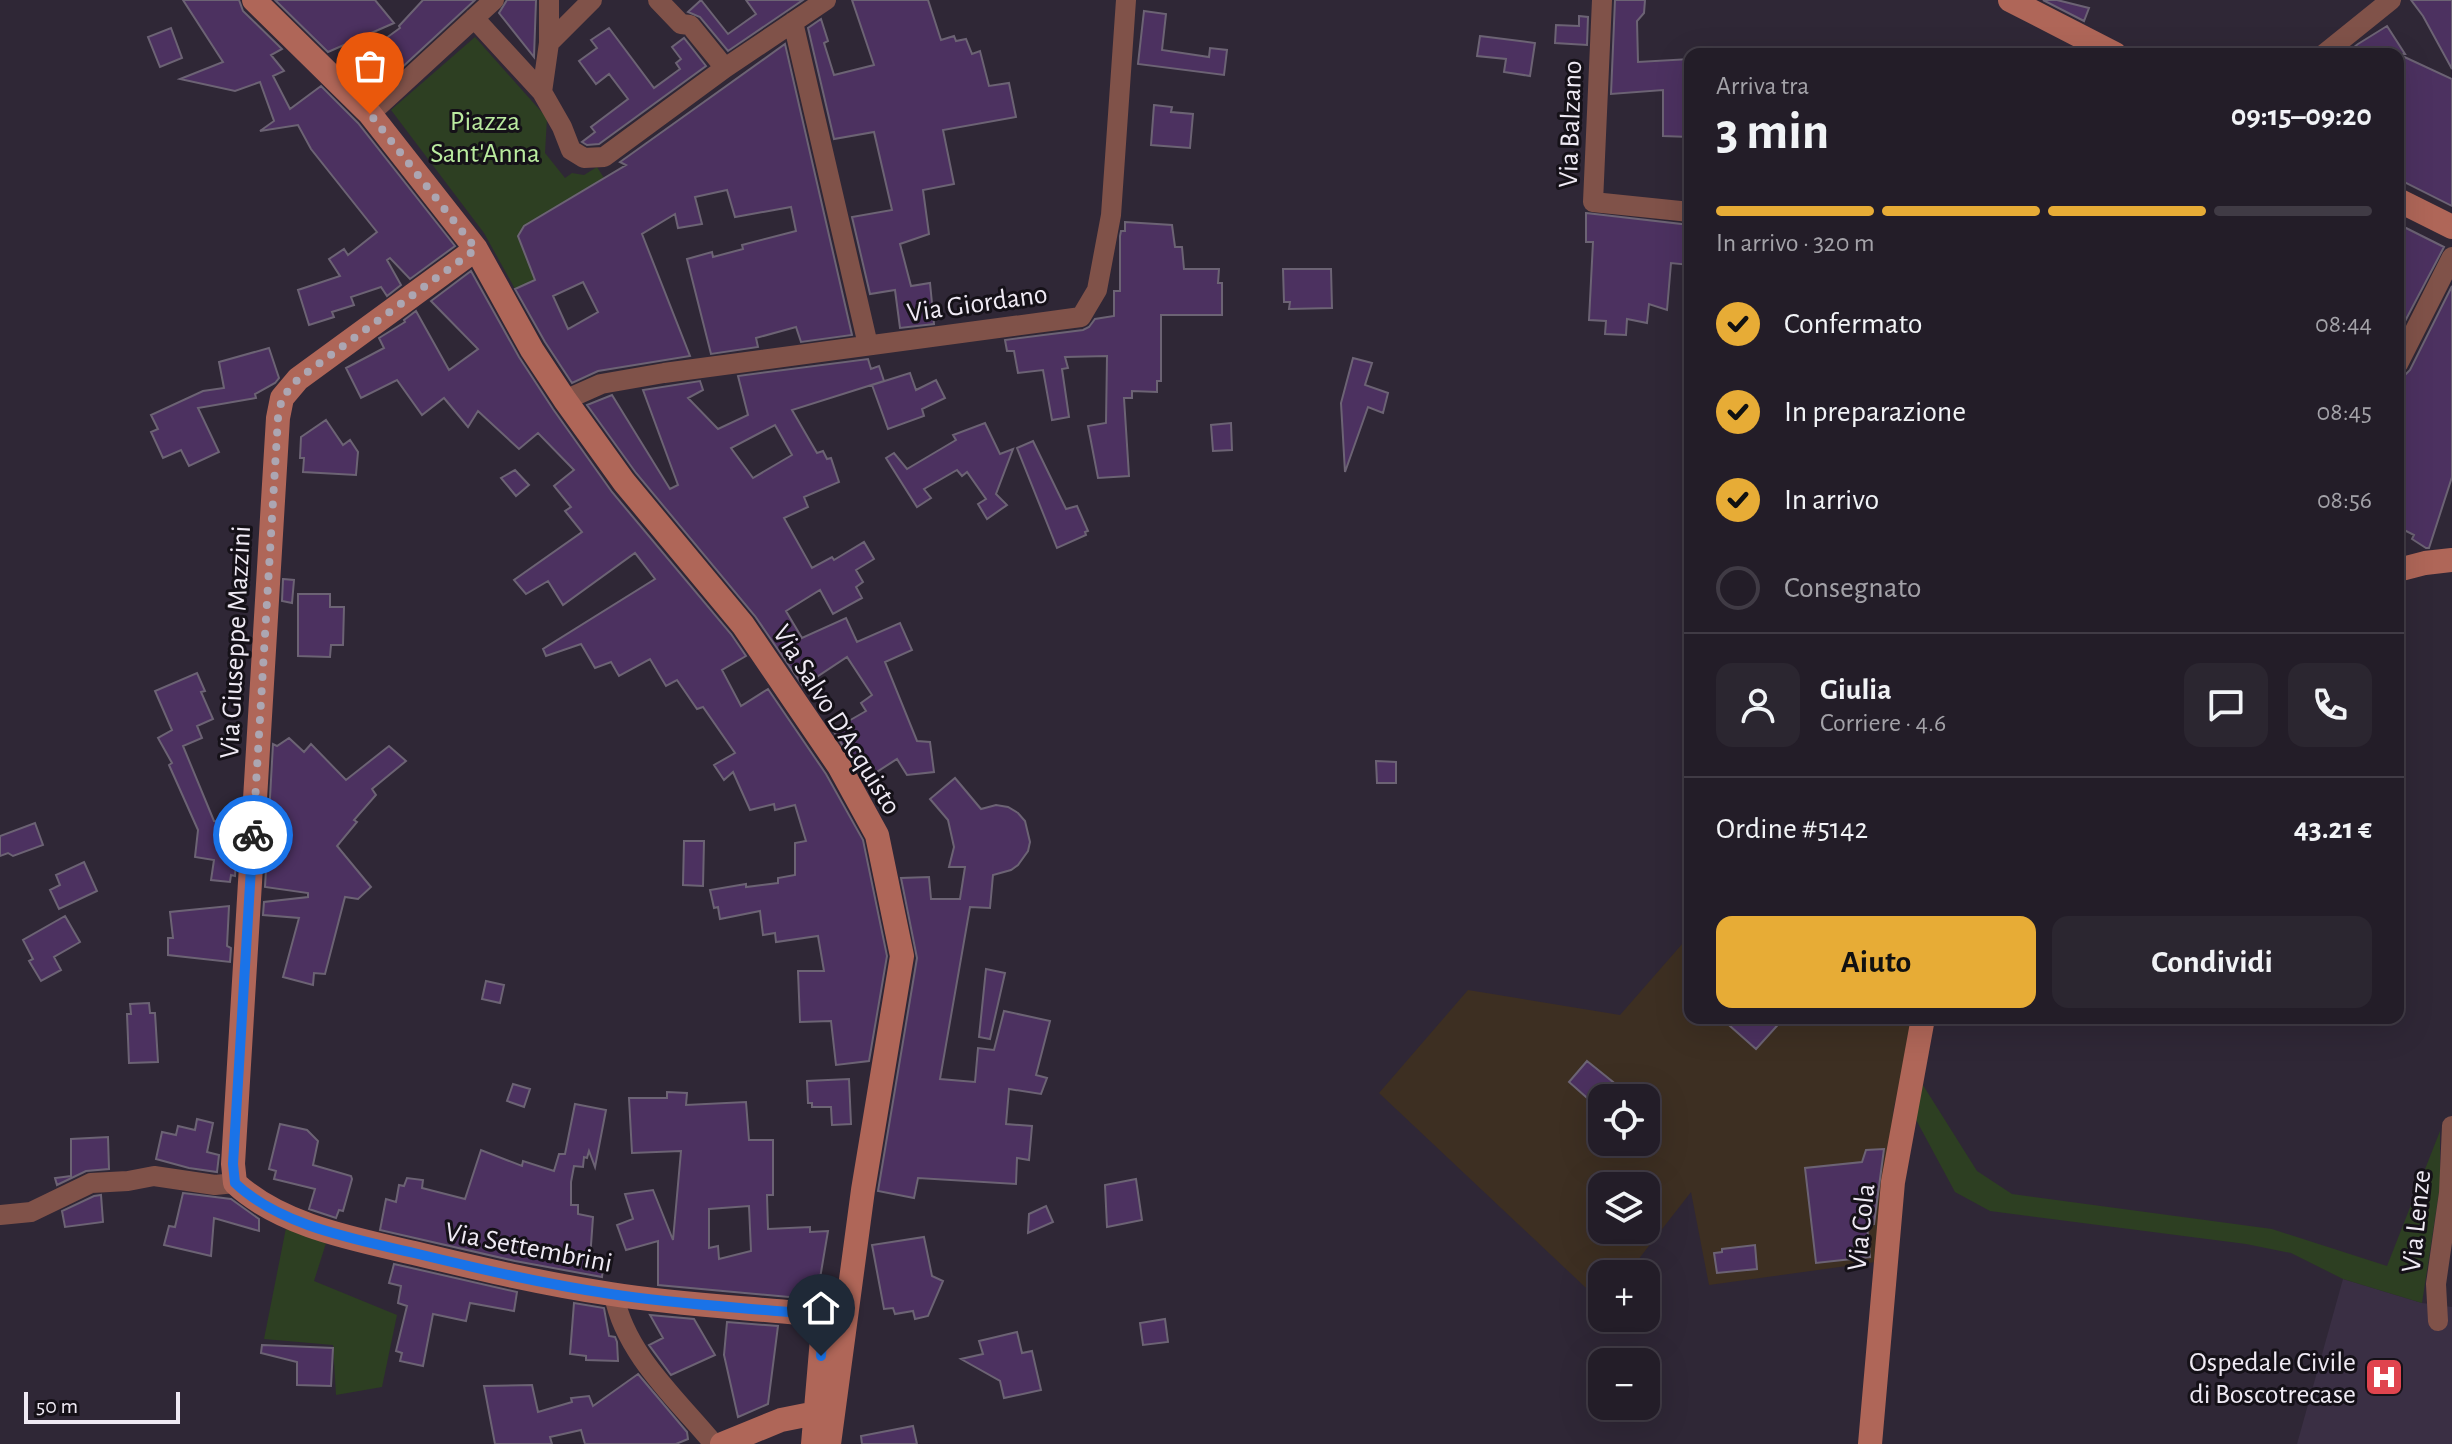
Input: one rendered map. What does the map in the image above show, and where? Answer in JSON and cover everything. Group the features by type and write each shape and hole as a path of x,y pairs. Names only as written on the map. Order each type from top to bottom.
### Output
{"street":[{"name":"Via Salvo D'Acquisto","path":"254,0 370,114 476,249 532,350 565,400 624,482 743,625 839,766 877,835 902,956 863,1190 829,1444"},
{"path":"370,114 494,0"},
{"path":"542,92 549,43 549,0"},
{"path":"549,43 592,0"},
{"path":"658,0 681,24 690,25 725,68"},
{"path":"474,18 542,92 571,150 584,158 604,157 725,68 826,0"},
{"name":"Via Giordano","path":"565,400 601,384 1081,317 1097,290 1111,215 1126,0"},
{"name":"Via Balzano","path":"1602,0 1593,202 1684,211"},
{"path":"2010,0 2103,48"},
{"path":"2331,48 2391,0"},
{"path":"793,22 868,345"},
{"path":"2404,203 2452,227"},
{"name":"Via Giuseppe Mazzini","path":"235,1183 234,1148 277,434 282,398 298,379 476,249"},
{"path":"2404,352 2452,257"},
{"path":"2404,568 2452,560"},
{"name":"Via Cola","path":"1870,1444 1893,1182 1922,1024"},
{"path":"813,1444 823,1327 831,1325 840,1303 863,1117 883,1065"},
{"name":"Via Lenze","path":"2438,1321 2436,1284 2449,1193 2452,1126"},
{"path":"0,1215 31,1212 91,1183 154,1176 215,1185 235,1183"},
{"name":"Via Settembrini","path":"235,1183 248,1195 306,1224 343,1236 523,1279 614,1295 799,1313 823,1327"},
{"path":"614,1295 618,1313 643,1361 714,1444"},
{"path":"722,1444 781,1420 816,1413"}],"shaded area":[{"path":"1684,942 1684,1024 1914,1024 1894,1107 1876,1262 1709,1285 1691,1192 1660,1232 1660,1172 1588,1172 1588,1244 1650,1244 1638,1260 1588,1260 1588,1290 1379,1093 1468,990 1620,1015"},
{"name":"Ospedale Civile di Boscotrecase","path":"2343,1279 2422,1303 2452,1307 2452,1444 2297,1444"}],"green space":[{"name":"Piazza Sant'Anna","path":"475,37 547,118 545,153 565,178 572,173 584,175 597,167 604,178 524,226 518,236 535,280 515,289 484,233 391,110"},
{"path":"1921,1082 1977,1171 2012,1194 2272,1229 2387,1266 2440,1131 2440,1186 2422,1303 2343,1279 2291,1253 2246,1244 1990,1211 1955,1192 1914,1116"},
{"path":"286,1228 327,1240 314,1281 397,1315 382,1387 336,1395 333,1345 264,1339"}],"building":[{"path":"183,0 239,0 243,11 282,49 271,55 284,71 273,76 290,109 321,86 358,123 455,246 410,279 390,258 387,260 401,285 387,296 381,287 351,297 354,305 332,312 334,317 309,325 298,290 340,276 329,259 344,249 348,255 377,232 311,149 298,125 260,131 274,121 260,82 235,91 180,79 223,62"},
{"path":"275,0 375,0 394,23 328,52"},
{"path":"423,0 475,0 372,95 345,68 400,28"},
{"path":"507,0 536,0 534,57 499,13"},
{"path":"701,0 728,34 756,14 746,0 803,0 728,51 700,17 688,12"},
{"path":"852,0 928,0 941,40 954,36 956,41 966,39 972,54 980,51 989,86 1009,83 1016,117 943,130 954,184 923,190 929,234 900,244 911,286 930,283 934,324 900,328 895,290 870,294 852,217 892,210 874,132 834,139 808,28 821,19 828,41 824,43 834,75 874,65"},
{"path":"1615,0 1645,0 1644,13 1637,21 1638,62 1684,59 1684,137 1663,136 1663,90 1611,94"},
{"path":"2043,0 2057,0 2089,8 2084,21"},
{"path":"2411,0 2452,0 2452,69 2423,16"},
{"path":"1144,11 1166,14 1162,50 1209,57 1210,48 1227,50 1224,75 1138,64"},
{"path":"1579,16 1588,17 1587,45 1555,43 1556,25 1579,26"},
{"path":"2387,26 2401,48 2353,48"},
{"path":"171,28 182,58 160,67 148,37"},
{"path":"609,28 654,88 680,69 676,63 681,59 672,47 684,38 706,66 599,144 587,145 582,142 595,132 591,127 628,99 609,74 596,84 579,61 597,48 591,40"},
{"path":"1480,36 1535,43 1530,76 1504,72 1506,59 1477,56"},
{"path":"785,44 852,335 801,342 796,327 756,338 758,347 711,354 687,259 712,252 713,257 743,249 742,245 796,231 791,207 735,217 727,190 695,197 702,224 678,228 675,214 642,234 690,356 598,371 572,383 515,289 535,280 518,236 524,226 626,165 620,162","holes":["583,282 598,312 568,329 553,296"]},
{"path":"2404,57 2452,79 2452,206 2404,182"},
{"path":"1154,105 1172,107 1171,112 1193,114 1190,148 1151,145"},
{"path":"1586,213 1684,224 1684,264 1671,263 1667,310 1649,304 1647,323 1627,319 1626,335 1605,334 1606,321 1589,320 1593,242 1586,242"},
{"path":"1125,222 1172,225 1175,247 1182,247 1184,269 1219,269 1222,315 1161,315 1161,381 1157,381 1157,392 1132,391 1132,398 1124,398 1129,476 1098,478 1088,426 1106,423 1107,356 1065,357 1068,368 1062,369 1069,417 1052,420 1043,370 1018,373 1014,351 1007,351 1005,340 1083,330 1095,319 1114,316 1114,291 1120,291 1120,236 1121,231 1125,231"},
{"path":"2404,227 2444,247 2404,323"},
{"path":"1283,269 1331,269 1332,308 1289,309 1290,302 1284,302"},
{"path":"471,271 519,357 612,492 746,656 722,670 741,706 768,689 826,774 863,840 887,956 869,1061 836,1065 831,1021 800,1022 798,971 824,971 818,936 776,942 775,933 763,935 760,911 720,919 718,907 714,908 710,890 778,883 778,878 795,875 795,843 806,841 795,805 775,810 774,804 750,810 733,772 724,780 714,765 735,753 703,707 697,709 677,680 666,686 650,659 619,676 611,662 595,668 581,644 546,656 543,649 655,579 635,553 563,605 548,581 526,594 514,580 582,532 565,511 571,507 554,486 574,470 538,433 519,449 478,411 468,427 444,398 422,415 397,380 361,398 346,368 384,348 379,338 405,322 416,311 449,370 478,349 431,301"},
{"path":"2452,286 2452,477 2429,548 2412,539 2414,535 2404,530 2404,376 2410,370"},
{"path":"269,348 279,378 275,383 255,394 256,398 198,408 219,452 189,466 181,450 163,458 151,432 158,429 151,415 203,391 224,388 219,362"},
{"path":"1353,358 1372,363 1365,385 1388,393 1383,413 1368,407 1345,472 1341,403"},
{"path":"868,359 871,369 879,366 884,381 792,410 817,453 823,451 827,459 831,458 839,482 804,497 808,507 784,518 812,568 832,557 834,560 864,542 874,559 856,570 863,582 856,587 862,598 833,614 820,590 786,611 802,638 846,618 857,642 900,623 912,650 885,662 917,741 930,742 934,772 907,775 897,759 864,780 833,730 866,711 861,703 872,695 847,657 803,686 755,616 636,473 587,405 612,395 670,489 678,485 643,390 700,381 703,390 688,398 718,429 748,415 738,376","holes":["775,425 792,455 753,478 731,448"]},
{"path":"910,373 916,390 936,380 945,398 922,409 924,416 888,429 872,385"},
{"path":"326,420 343,445 350,440 358,452 356,475 303,472 301,437"},
{"path":"985,423 1000,454 1013,449 996,494 1007,505 987,519 978,504 986,499 967,472 962,476 957,470 924,489 931,498 917,507 886,458 894,453 907,469 956,440 953,435"},
{"path":"1231,423 1232,450 1213,451 1211,425"},
{"path":"1033,441 1066,509 1077,506 1088,531 1086,535 1057,548 1017,448"},
{"path":"515,470 529,485 516,496 501,478"},
{"path":"283,579 294,580 292,603 282,601"},
{"path":"298,594 330,594 330,607 344,607 343,645 331,645 330,657 298,656"},
{"path":"197,673 205,691 201,692 213,719 197,726 202,738 183,746 214,821 238,825 235,876 231,875 230,882 211,880 214,860 195,857 198,830 169,765 172,763 158,738 172,730 155,691"},
{"path":"289,738 304,752 311,744 346,780 389,746 406,761 372,789 376,795 337,846 371,887 358,899 345,897 325,974 314,973 313,985 283,977 299,918 263,915 264,902 308,897 308,893 265,887 273,744 277,746"},
{"path":"1376,761 1396,762 1396,783 1377,783"},
{"path":"955,778 981,809 996,805 1018,813 1025,821 1030,842 1018,865 993,875 990,908 970,907 940,1079 975,1082 978,1048 994,1050 1004,1011 1050,1021 1036,1075 1047,1078 1041,1094 1009,1089 1006,1124 1032,1126 1029,1160 1017,1158 1016,1184 918,1178 914,1198 878,1191 917,958 901,878 929,877 931,899 960,899 965,867 949,867 954,847 948,820 930,799"},
{"path":"35,823 43,845 13,856 8,853 0,856 0,836"},
{"path":"684,841 704,841 703,886 683,885"},
{"path":"84,862 97,891 59,909 50,890 60,885 56,875"},
{"path":"229,906 227,946 231,948 230,962 168,955 168,938 173,938 170,912"},
{"path":"65,916 80,942 54,957 61,970 41,981 29,961 33,959 23,940"},
{"path":"986,969 1005,973 990,1039 979,1037"},
{"path":"486,981 504,985 500,1003 482,999"},
{"path":"149,1003 150,1013 155,1013 158,1062 129,1063 127,1014 131,1014 130,1004"},
{"path":"1728,1024 1779,1024 1756,1049"},
{"path":"1587,1061 1613,1082 1588,1084 1588,1099 1569,1082"},
{"path":"849,1079 851,1124 832,1125 831,1107 812,1107 812,1103 808,1103 807,1081"},
{"path":"513,1084 530,1089 524,1107 507,1101"},
{"path":"667,1092 687,1093 686,1105 746,1102 749,1140 773,1140 773,1195 767,1195 768,1229 810,1227 810,1232 828,1231 816,1302 658,1285 658,1241 626,1250 617,1225 633,1219 625,1194 653,1190 673,1240 681,1151 632,1153 629,1098 667,1098","holes":["749,1206 751,1251 719,1259 718,1246 709,1248 709,1209"]},
{"path":"575,1104 606,1110 595,1167 589,1151 587,1158 584,1157 583,1167 574,1166 571,1182 571,1205 578,1205 578,1214 593,1217 590,1259 604,1258 602,1277 380,1230 386,1199 396,1202 399,1185 404,1186 407,1178 423,1180 422,1188 465,1199 481,1150 522,1166 523,1161 554,1171 559,1154 565,1154"},
{"path":"197,1119 213,1123 207,1152 219,1155 217,1172 156,1159 162,1132 176,1135 178,1126 195,1130"},
{"path":"280,1124 307,1130 318,1141 313,1165 351,1176 343,1211 339,1210 336,1218 309,1209 315,1189 274,1179 276,1171 269,1169"},
{"path":"108,1137 109,1169 86,1171 57,1185 55,1178 71,1176 71,1139"},
{"path":"1884,1149 1874,1224 1867,1225 1870,1257 1816,1263 1805,1168 1862,1162 1866,1150"},
{"path":"1136,1179 1142,1220 1107,1227 1105,1185"},
{"path":"183,1193 231,1199 259,1219 259,1231 214,1218 211,1256 164,1245 169,1226 175,1227"},
{"path":"101,1195 103,1222 65,1227 62,1211"},
{"path":"1046,1206 1053,1222 1028,1233 1029,1214"},
{"path":"924,1237 932,1276 943,1281 928,1316 915,1319 913,1311 895,1314 893,1308 884,1309 872,1245"},
{"path":"1755,1245 1757,1269 1717,1273 1714,1253"},
{"path":"394,1264 517,1292 514,1311 470,1303 466,1321 433,1314 423,1366 400,1361 402,1353 396,1351 407,1306 398,1303 401,1286 389,1283"},
{"path":"574,1303 604,1308 609,1336 615,1337 617,1342 618,1361 586,1360 586,1356 570,1354"},
{"path":"650,1315 694,1319 715,1355 671,1375 649,1345 663,1338"},
{"path":"1165,1319 1168,1342 1143,1345 1140,1323"},
{"path":"727,1322 778,1326 768,1404 738,1417 724,1355"},
{"path":"1017,1332 1022,1353 1032,1351 1041,1390 1004,1398 1000,1381 961,1359 983,1354 979,1341"},
{"path":"262,1345 333,1348 331,1386 297,1385 297,1362 261,1353"},
{"path":"638,1374 687,1432 688,1439 676,1444 585,1444 581,1430 550,1437 552,1444 495,1444 484,1386 532,1385 538,1412 572,1402 571,1398 589,1396 593,1406"},
{"path":"913,1426 917,1444 862,1444 861,1436"}],"way so far":[{"path":"253,835 278,418 282,398 298,379 476,249 370,114"}],"place":[{"name":"Ospedale Civile di Boscotrecase","path":"2384,1377"}],"route":[{"path":"253,835 233,1164 235,1183 248,1195 306,1224 343,1236 523,1279 614,1295 799,1313 823,1327 821,1356"}]}
